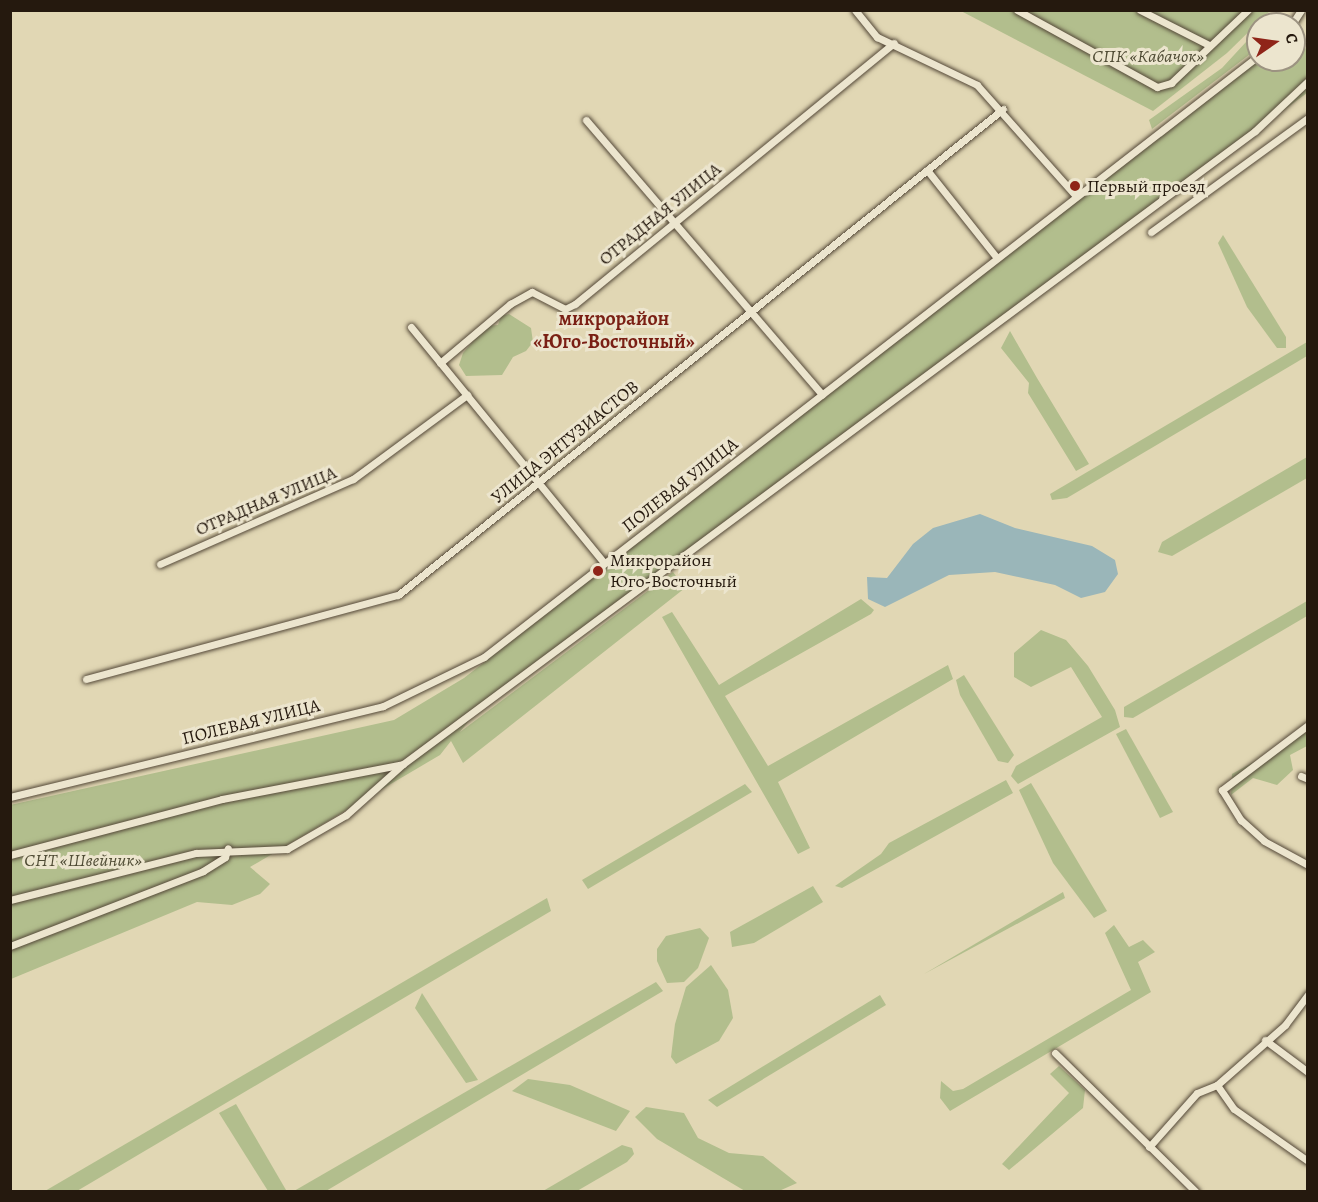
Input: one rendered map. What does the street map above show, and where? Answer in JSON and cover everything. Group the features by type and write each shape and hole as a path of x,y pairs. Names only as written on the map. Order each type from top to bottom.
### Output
{"street":[{"path":"855,10 877,37 894,43 977,85 1003,109 1076,196"},
{"path":"1017,10 1157,87 1171,83 1245,11"},
{"path":"1140,10 1209,45"},
{"name":"ОТРАДНАЯ УЛИЦА","path":"440,363 510,304 532,292 565,309 575,304 894,43"},
{"name":"ПОЛЕВАЯ УЛИЦА","path":"10,797 383,706 484,657 1246,65"},
{"path":"10,900 228,848 287,849 346,814 403,764 1256,131 1308,81"},
{"name":"УЛИЦА ЭНТУЗИАСТОВ","path":"86,679 398,594 1003,109"},
{"path":"1151,232 1308,118"},
{"path":"586,120 822,394"},
{"path":"927,170 997,258"},
{"path":"411,327 604,563"},
{"name":"ОТРАДНАЯ УЛИЦА","path":"160,564 353,479 467,395"},
{"path":"1308,725 1222,790 1240,820 1263,841 1308,865"},
{"path":"10,855 222,800 403,764"},
{"path":"10,946 203,871 225,857 228,848"},
{"path":"1149,1147 1197,1092 1217,1085 1265,1040 1285,1025 1308,994"},
{"path":"1265,1040 1308,1072"},
{"path":"1055,1053 1093,1093 1196,1191"},
{"path":"1217,1085 1234,1109 1308,1161"}],"green space":[{"name":"СПК «Кабачок»","path":"961,11 1270,11 1246,12 1246,34 1227,53 1153,111"},
{"path":"1246,42 1246,57 1152,129 1149,120 1222,68"},
{"name":"СНТ «Швейник»","path":"1306,49 1307,93 475,713 460,732 673,572 685,588 463,763 451,741 440,755 250,867 270,884 260,894 232,905 197,902 11,979 10,805 394,720 464,678 1246,70 1246,72 1306,72"},
{"path":"1223,235 1286,337 1286,348 1277,348 1247,307 1218,243"},
{"path":"509,314 531,328 533,342 526,351 513,357 502,375 466,376 459,365 463,353 486,326 498,325 501,316"},
{"path":"1010,331 1089,464 1076,471 1028,393 1029,383 1001,348"},
{"path":"1307,342 1307,356 1067,498 1052,500 1050,494"},
{"path":"1307,457 1307,478 1172,556 1158,552 1162,542"},
{"path":"861,599 874,610 871,614 725,696 768,766 948,665 953,679 778,782 810,848 798,854 662,617 672,612 719,685"},
{"path":"1307,601 1307,616 1133,718 1124,717 1124,707"},
{"path":"1041,630 1066,640 1088,666 1115,710 1120,727 1018,784 1011,776 1016,766 1102,717 1071,667 1031,687 1014,677 1014,653"},
{"path":"964,675 1014,755 1008,763 998,761 960,695 956,680"},
{"path":"1126,729 1173,812 1160,818 1116,734"},
{"path":"1307,732 1307,746 1290,755 1293,770 1277,785 1253,778 1231,795 1232,774"},
{"path":"1006,780 1013,793 842,888 835,886 881,854 889,843"},
{"path":"1031,783 1107,911 1094,918 1053,863 1019,790"},
{"path":"745,784 752,792 588,889 582,880"},
{"path":"813,886 823,902 754,943 732,947 730,932"},
{"path":"1063,892 1065,898 924,974"},
{"path":"547,898 551,911 77,1191 45,1191"},
{"path":"1114,925 1129,947 1143,940 1155,952 1138,962 1151,992 950,1111 940,1098 941,1081 953,1091 963,1089 1131,990 1105,933"},
{"path":"700,928 709,938 698,968 684,982 667,983 657,961 657,949 666,936"},
{"path":"711,965 728,990 733,1018 719,1041 676,1064 671,1057 675,1024 686,987"},
{"path":"656,982 663,991 326,1191 294,1191"},
{"path":"422,993 478,1080 466,1083 415,1008"},
{"path":"880,995 886,1005 717,1107 708,1100"},
{"path":"1059,1066 1085,1090 1083,1108 1009,1170 1002,1164 1069,1093 1050,1074"},
{"path":"528,1079 570,1085 630,1111 616,1131 512,1091"},
{"path":"236,1104 286,1191 268,1191 219,1113"},
{"path":"646,1107 684,1113 698,1138 729,1153 763,1156 797,1183 779,1191 745,1191 657,1139 635,1117"},
{"path":"622,1145 632,1148 634,1154 627,1162 577,1191 543,1191"}],"water":[{"path":"980,514 1015,528 1092,546 1115,560 1118,574 1105,592 1081,598 1055,585 995,572 949,575 885,607 868,599 867,577 887,578 913,544 933,528"}],"place":[{"name":"Первый проезд","path":"1075,186"},
{"name":"Микрорайон Юго-Восточный","path":"598,571"}],"district":[{"name":"микрорайон «Юго-Восточный»","path":"614,330"}]}
